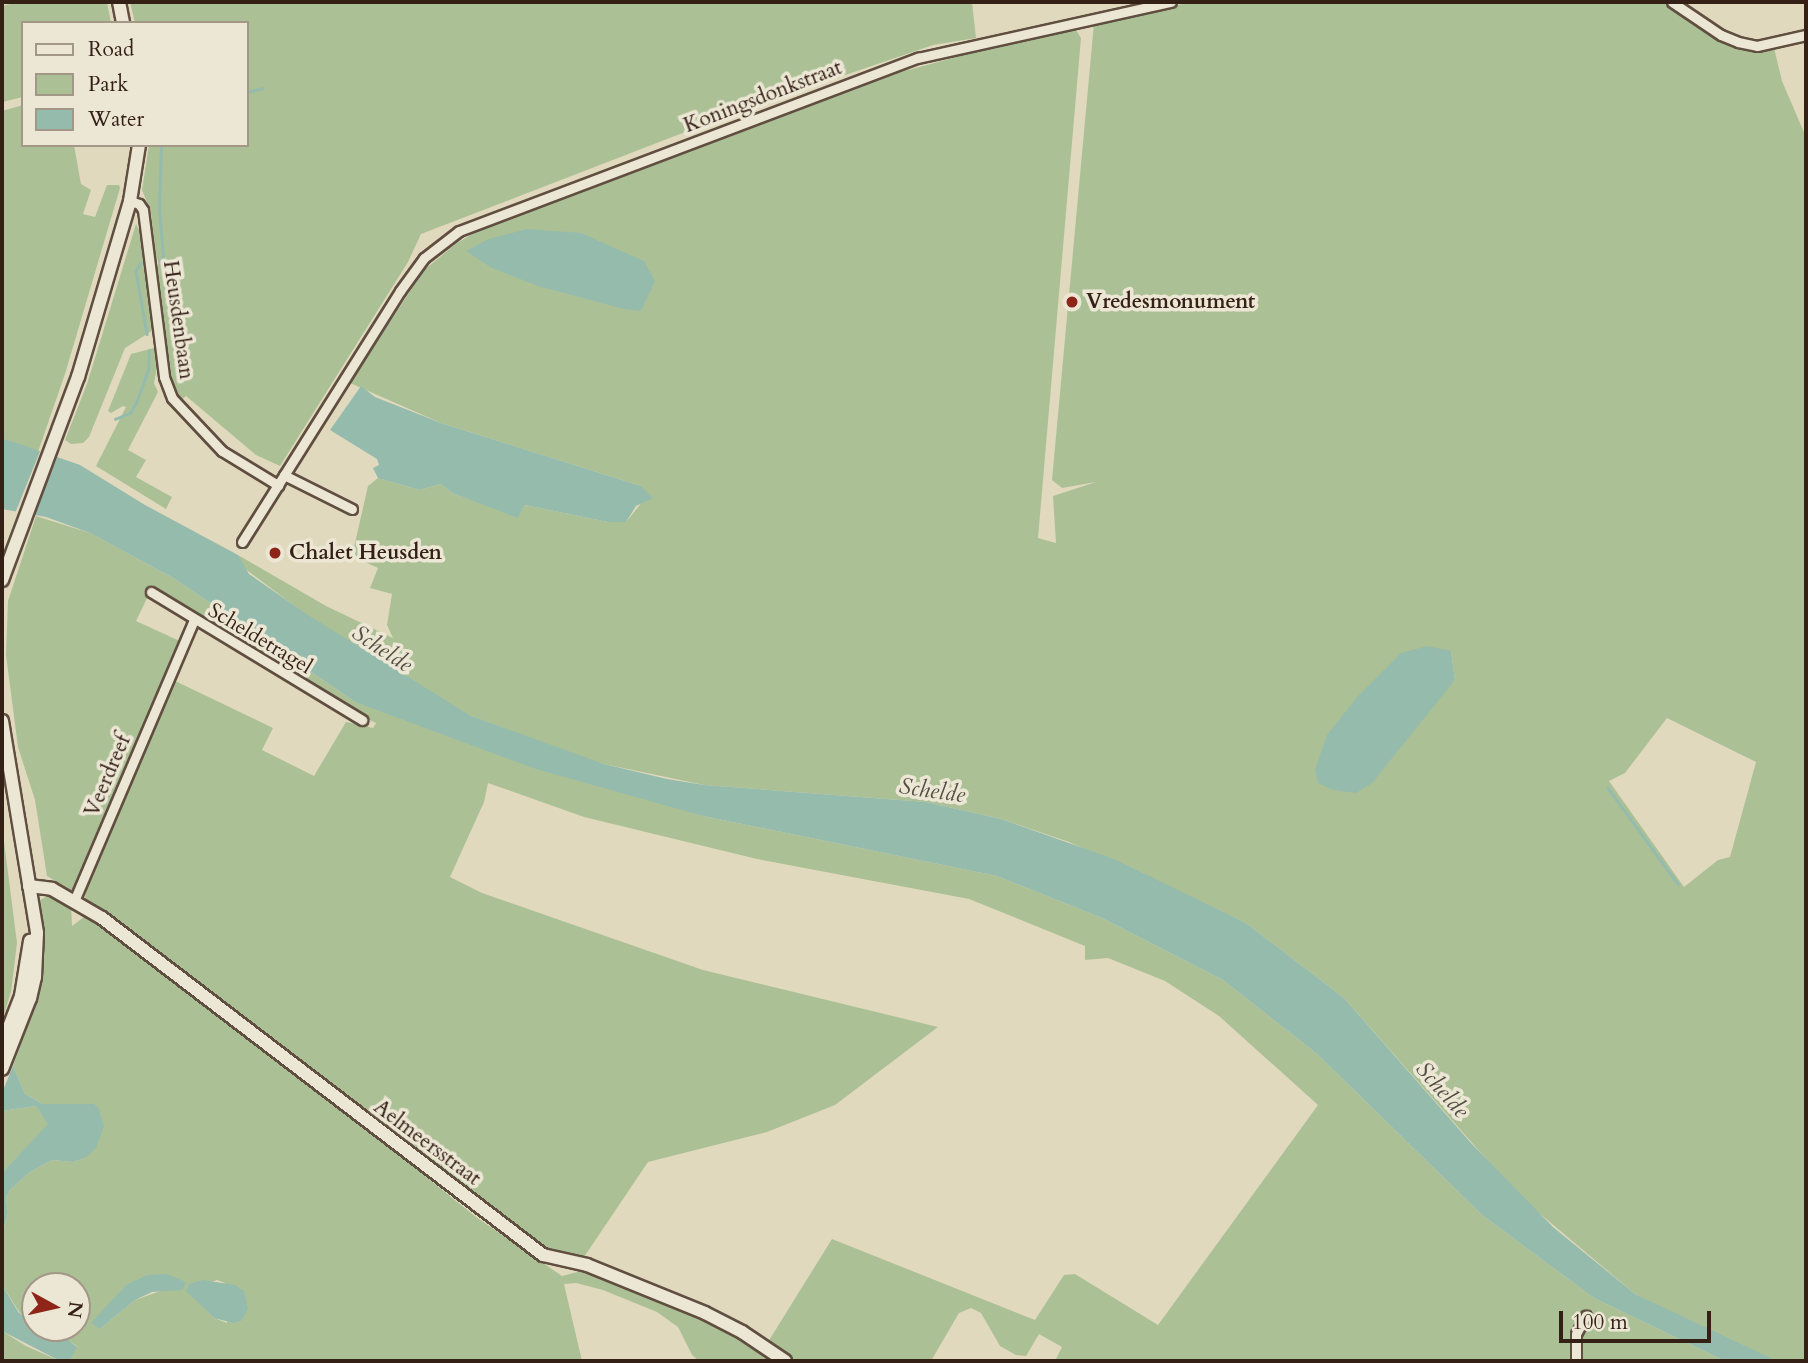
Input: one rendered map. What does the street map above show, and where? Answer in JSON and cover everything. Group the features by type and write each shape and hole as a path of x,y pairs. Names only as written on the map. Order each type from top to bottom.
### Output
{"main road":[{"path":"119,2 123,21"},
{"path":"2,580 78,377 130,201 139,147"},
{"path":"2,721 37,933 35,977 22,1022 2,1069"},
{"path":"29,886 46,886 75,901"},
{"name":"Aelmeersstraat","path":"75,901 102,918 532,1248 553,1259 587,1265 705,1313 742,1332 785,1361"},
{"path":"2,1045 26,976 32,908"}],"street":[{"name":"Koningsdonkstraat","path":"284,475 400,291 424,258 469,227 918,58 1171,2"},
{"path":"1672,2 1721,35 1738,42 1757,46 1806,35"},
{"name":"Heusdenbaan","path":"130,201 139,204 143,210 164,377 172,398 222,451 278,485"},
{"path":"242,542 284,475 352,509"},
{"name":"Scheldetragel","path":"151,592 362,720"},
{"name":"Veerdreef","path":"75,901 194,619"},
{"path":"1576,1361 1576,1334 1586,1315"}],"green space":[{"path":"18,2 107,2 111,21 21,21 21,97 2,102 2,6"},
{"path":"130,2 972,2 976,38 933,45 737,112 421,234 408,262 280,466 256,455 186,396 180,401 173,389 156,268 159,261 155,257 151,212 142,190 149,147 248,147 248,21 135,21"},
{"path":"1192,2 1663,2 1719,39 1756,50 1774,48 1782,81 1806,137 1806,1361 1777,1361 1760,1356 1635,1294 1519,1196 1344,998 1246,923 1069,842 1001,819 926,802 704,785 604,764 554,748 471,716 431,694 308,616 244,568 238,555 326,606 393,638 387,625 392,594 370,588 378,568 352,556 368,486 378,478 419,490 441,484 452,493 518,517 525,505 608,522 626,522 643,501 641,486 441,423 350,383 424,270 457,243 476,232 901,72 1004,44 1076,30 1081,38 1038,538 1056,543 1053,496 1096,482 1062,488 1052,480 1094,23","holes":["1451,651 1455,680 1431,706","1667,718 1756,762 1730,857 1718,860 1684,887 1609,781 1625,773"]},
{"path":"21,106 21,147 74,147 81,184 91,190 83,214 95,217 107,185 119,185 120,188 65,374 38,452 2,438 2,111"},
{"path":"136,224 141,234 152,331 125,348 89,437 83,443 71,444 65,440 87,384"},
{"path":"154,348 157,368 154,383 158,392 128,450 146,460 136,477 172,497 166,509 96,466 126,407 111,413 108,411 131,354"},
{"path":"36,516 90,533 175,579 355,702 703,816 997,876 1102,918 1223,980 1317,1054 1482,1215 1594,1298 1725,1361 1580,1361 1581,1342 1572,1341 1571,1361 1055,1361 1062,1347 1039,1334 1026,1356 1016,1355 1000,1346 981,1313 971,1308 959,1313 931,1361 699,1361 692,1355 678,1327 657,1312 603,1290 576,1283 564,1284 582,1361 70,1361 77,1346 71,1342 91,1342 91,1272 21,1272 21,1314 2,1285 2,1234 8,1213 6,1198 10,1190 30,1172 52,1160 73,1162 85,1158 94,1104 43,1104 25,1094 13,1066 38,998 42,978 44,932 40,900 51,894 71,904 72,926 84,917 94,920 85,899 86,890 171,679 273,728 262,750 314,776 346,722 373,728 376,723 352,712 152,588 136,621 182,642 75,893 47,876 35,800 18,747 6,655 8,601","holes":["488,783 584,817 757,859 969,899 1085,946 1085,960 1108,958 1165,981 1219,1016 1318,1105 1158,1325 1075,1274 1064,1275 1035,1320 832,1239 763,1350 712,1321 581,1271 562,1276 476,1217 409,1163 415,1152 540,1243 553,1251 584,1257 648,1162 767,1132 835,1105 938,1027 703,970 482,893 450,877 484,802","147,1275 183,1290 166,1289 135,1300 100,1329","217,1280 225,1283 227,1323 214,1318 187,1291"]},
{"path":"2,826 17,943 11,992 2,1021"},
{"path":"36,1106 49,1124 2,1173 2,1111"},
{"path":"2,1331 26,1346 60,1361 2,1361"}],"water":[{"path":"527,229 581,233 644,261 655,281 641,311 538,286 492,268 466,251 489,239"},
{"path":"361,386 375,397 441,423 641,486 653,498 636,506 626,522 608,522 525,505 518,518 452,493 441,484 419,490 378,478 373,468 379,465 377,459 330,430"},
{"name":"Schelde","path":"2,438 80,465 145,505 238,555 249,574 308,615 471,716 604,764 667,779 704,785 926,802 1001,819 1114,859 1246,923 1344,998 1471,1143 1553,1227 1635,1294 1777,1361 1725,1361 1594,1298 1482,1215 1317,1054 1223,980 1102,918 997,876 703,816 536,769 355,702 175,579 90,533 46,517 2,509"},
{"path":"1427,646 1451,651 1455,680 1372,783 1356,793 1333,790 1318,783 1315,769 1327,735 1358,696 1401,653"},
{"path":"13,1066 25,1094 43,1104 94,1104 98,1107 104,1126 96,1148 85,1158 73,1162 52,1160 30,1172 10,1190 6,1198 8,1213 2,1234 2,1173 48,1124 36,1106 2,1111 2,1093"},
{"path":"167,1274 186,1282 183,1290 152,1292 135,1300 100,1329 91,1323 126,1285 147,1275"},
{"path":"203,1280 235,1285 244,1291 248,1309 241,1321 233,1323 214,1318 186,1291 189,1284"},
{"path":"2,1285 21,1314 21,1341 2,1331"},
{"path":"23,1342 71,1342 77,1347 70,1361 60,1361"}],"pier":[{"path":"41,449 58,456 31,523 14,516"}],"waterway":[{"path":"248,92 263,88"},
{"path":"159,261 163,260 159,208 161,147"},
{"path":"141,263 136,271 147,334"},
{"path":"115,419 130,413 136,403 148,370 149,351"},
{"path":"1608,788 1678,884"}],"place":[{"name":"Vredesmonument","path":"1072,302"},
{"name":"Chalet Heusden","path":"275,553"}]}
